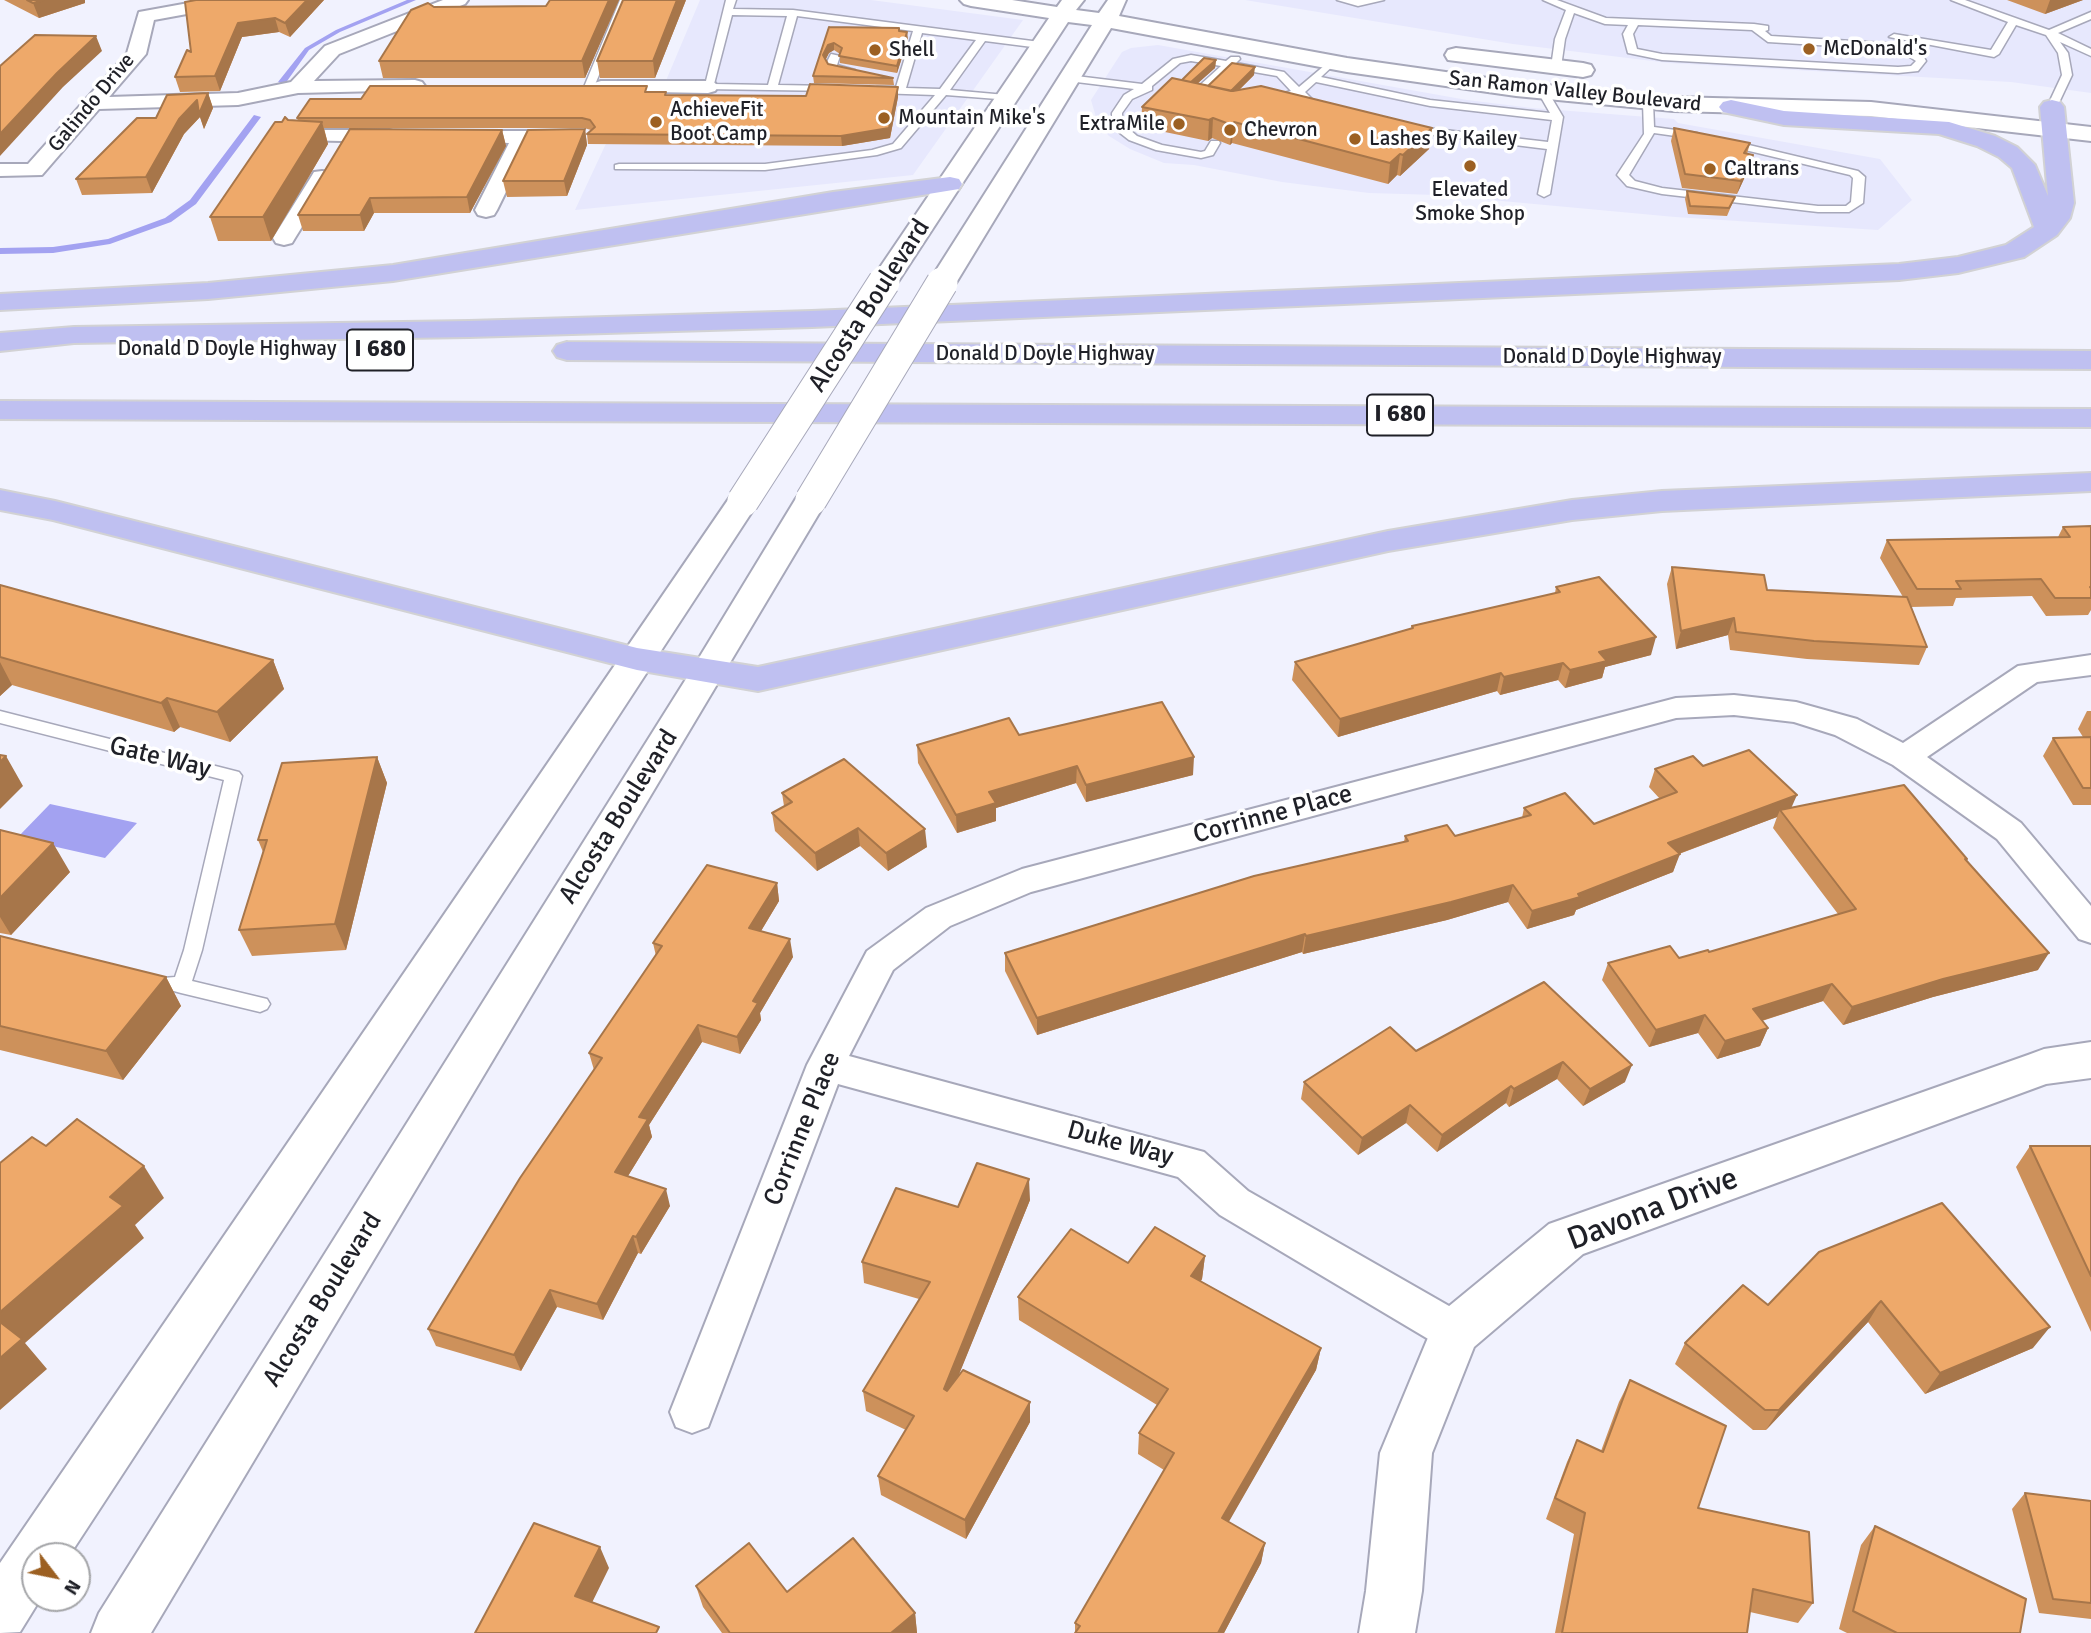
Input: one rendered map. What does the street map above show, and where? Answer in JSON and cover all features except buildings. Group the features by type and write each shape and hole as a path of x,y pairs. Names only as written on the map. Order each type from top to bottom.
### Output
{"highway":[{"path":"1731,107 1784,118 1941,128 1986,141 2008,152 2023,165 2048,229"},
{"path":"0,342 74,335 469,329 799,319 1899,272 1958,265 2015,251 2048,229 2057,218 2061,204 2054,118"},
{"path":"0,302 208,291 393,273 833,200 950,184"},
{"name":"Donald D Doyle Highway","path":"0,348 2091,360"},
{"name":"I 680","path":"0,410 2091,418"},
{"path":"0,500 68,514 637,659 758,679 1388,541 1572,510 1741,497 2091,482"}],"main road":[{"name":"San Ramon Valley Boulevard","path":"971,0 1068,6 1106,20 1331,62 1543,92 1731,107 1871,109 2054,118 2091,113"},
{"name":"Alcosta Boulevard","path":"119,1633 709,671 1068,78 1106,20 1125,1"},
{"name":"Alcosta Boulevard","path":"47,1542 743,501 884,282 1068,6"},
{"name":"San Ramon Valley Boulevard","path":"1435,52 1605,73"},
{"name":"San Ramon Valley Boulevard","path":"1543,92 1575,83 1691,91 1705,90 1722,83 1861,90 2054,118 2091,134"},
{"name":"Davona Drive","path":"1387,1633 1394,1591 1406,1453 1455,1332 1566,1239 2044,1067 2091,1060"},
{"name":"Alcosta Boulevard","path":"0,1612 21,1580"}],"street":[{"name":"Galindo Drive","path":"0,170 34,170 136,54 140,12 236,0"},
{"path":"298,87 332,50 459,0"},
{"path":"92,103 238,99 298,87 439,86"},
{"path":"564,87 708,87"},
{"path":"302,136 416,136"},
{"path":"284,238 347,136"},
{"path":"443,136 584,137"},
{"path":"486,209 523,137"},
{"path":"1905,757 2029,673 2091,665"},
{"name":"Corrinne Place","path":"692,1412 826,1065 880,961 938,917 1022,882 1676,708 1734,705 1796,712 1846,727 1905,757 2009,831 2091,930"},
{"name":"Duke Way","path":"826,1065 1191,1164 1234,1203 1455,1332"}],"lane":[{"path":"589,87 625,0"},
{"path":"731,0 708,87 849,90"},
{"path":"1342,0 1358,3 1379,0"},
{"path":"1548,0 1605,22 1778,28"},
{"path":"1956,0 2049,33 2091,53"},
{"path":"1556,67 1560,39 1571,9"},
{"path":"727,12 793,13 843,26 1040,45"},
{"path":"772,88 793,13"},
{"path":"2049,33 2091,15"},
{"path":"1875,33 1994,54 2014,20"},
{"path":"1634,23 1628,34 1632,51 1662,57 1898,70 1914,69 1921,61 1918,56 1901,47 1768,39 1754,27"},
{"path":"898,83 918,32"},
{"path":"2049,33 2063,52 2067,75 2054,118"},
{"path":"619,167 765,167 873,153 897,146 943,92 981,39"},
{"path":"1192,98 1247,46"},
{"path":"835,56 831,64 833,67 866,75"},
{"path":"1215,143 1209,153 1191,156 1147,144 1124,131 1117,123 1120,106 1128,97 1151,88 1177,61 1191,58 1231,63 1280,74 1313,106 1330,112"},
{"path":"1280,96 1299,92 1331,62"},
{"path":"1270,83 1280,74"},
{"path":"1068,78 1151,88"},
{"path":"1314,79 1430,103 1558,117"},
{"path":"862,90 898,83 943,92 1006,98"},
{"path":"1543,92 1558,117 1544,194"},
{"path":"1181,95 1206,101"},
{"path":"1648,102 1649,134 1623,175 1631,184 1662,191 1818,209 1849,209 1857,203 1859,177 1854,173 1717,140"},
{"path":"1397,126 1553,146"},
{"path":"1647,129 1704,137"},
{"name":"Gate Way","path":"0,717 233,776 193,950 181,986"},
{"path":"156,980 260,1004"}],"shaded area":[{"path":"700,0 871,0 1023,20 913,175 575,210 624,105 665,83"},
{"path":"1245,0 2091,0 2091,93 2011,82 1669,63 1513,44"},
{"path":"1158,45 1467,100 1674,119 1678,123 1880,159 1912,200 1878,230 1675,217 1437,195 1369,193 1282,182 1194,165 1164,163 1130,149 1109,136 1098,124 1091,100 1122,52 1131,48"}],"water":[{"path":"50,804 137,823 105,858 17,838"}],"waterway":[{"path":"282,82 307,49 338,31 413,0"},
{"path":"0,251 53,250 110,241 168,220 193,202 257,117"}],"place":[{"name":"McDonald's","path":"1809,49"},
{"name":"Shell","path":"875,50"},
{"name":"Mountain Mike's","path":"884,118"},
{"name":"AchieveFit Boot Camp","path":"656,122"},
{"name":"ExtraMile","path":"1179,124"},
{"name":"Chevron","path":"1230,130"},
{"name":"Lashes By Kailey","path":"1355,139"},
{"name":"Elevated Smoke Shop","path":"1470,166"},
{"name":"Caltrans","path":"1710,169"}]}
